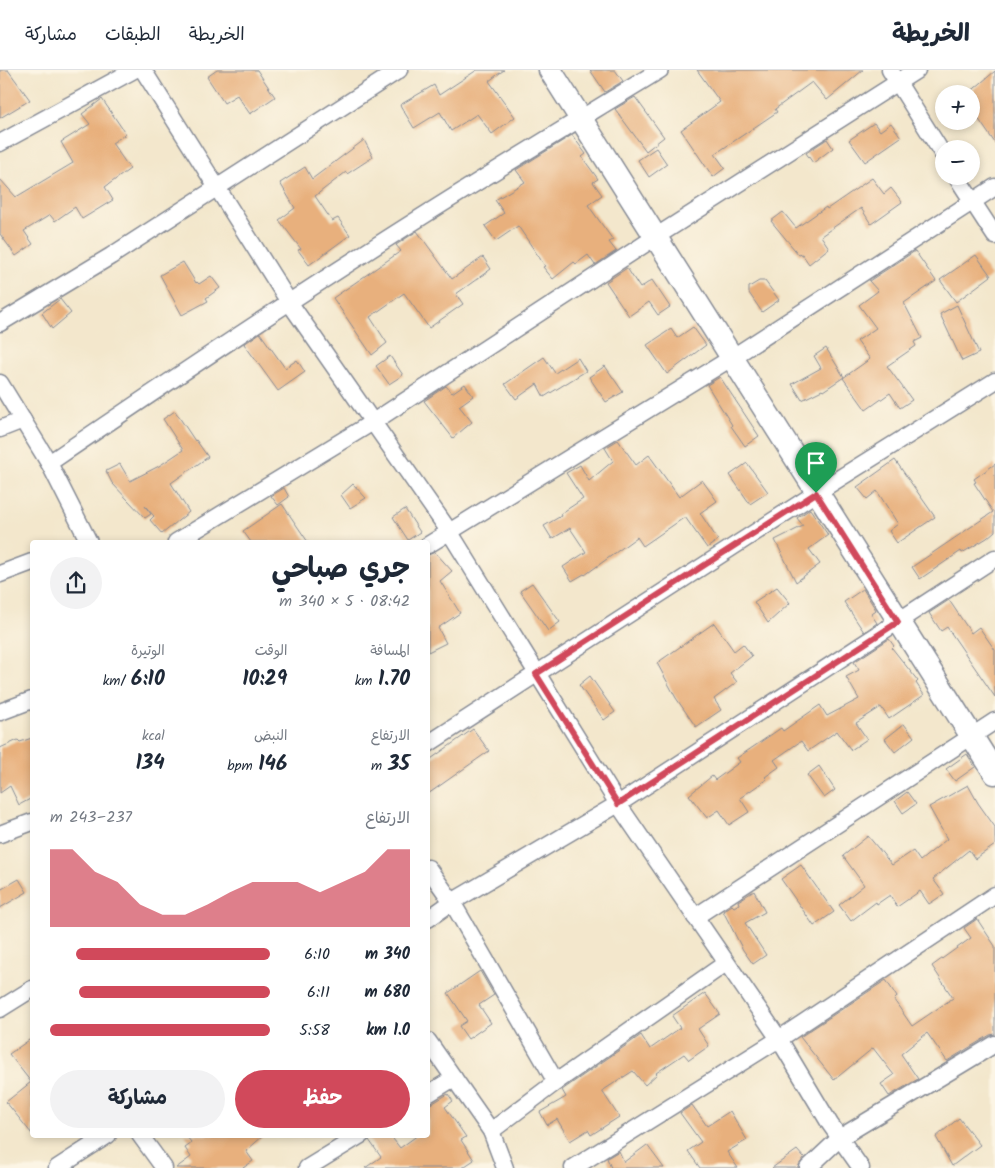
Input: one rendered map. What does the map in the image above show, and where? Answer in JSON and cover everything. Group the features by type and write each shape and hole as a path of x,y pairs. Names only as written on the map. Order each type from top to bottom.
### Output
{"street":[{"path":"0,143 134,70"},
{"path":"143,70 289,302 449,532 618,804 778,1039 830,1124 841,1137 861,1168"},
{"path":"0,323 111,256 399,70"},
{"path":"550,70 657,236 816,493 995,774"},
{"path":"49,464 207,355 289,302 450,199 660,70"},
{"path":"179,540 373,422 657,236 894,76 917,70"},
{"path":"894,76 935,142"},
{"path":"962,185 995,236"},
{"path":"430,544 733,357 995,187"},
{"path":"430,743 816,493 995,381"},
{"path":"0,383 49,464 84,540"},
{"path":"0,429 23,420"},
{"path":"430,918 452,902 618,804 995,558"},
{"path":"0,574 30,563"},
{"path":"0,712 30,701"},
{"path":"695,917 995,721"},
{"path":"0,834 30,823"},
{"path":"430,871 452,902 556,1082"},
{"path":"573,1168 778,1039 995,895"},
{"path":"491,1131 556,1082 726,963"},
{"path":"0,1009 30,990"},
{"path":"808,1168 841,1137 995,1044"},
{"path":"430,1045 491,1131 505,1168"},
{"path":"430,1093 454,1078"},
{"path":"57,1168 103,1138"},
{"path":"142,1138 164,1168"},
{"path":"306,1168 356,1138"}],"building":[{"path":"0,70 8,70 30,100 0,118"},
{"path":"217,70 257,70 275,97 250,114 237,95 224,103 207,77"},
{"path":"477,70 504,70 489,81 515,117 492,134 477,114 451,131 440,112 414,128 400,105 434,85 439,95"},
{"path":"590,70 615,70 623,81 605,92"},
{"path":"697,70 863,70 827,100 812,82 775,109 777,112 715,154 725,168 713,177 681,130 720,102"},
{"path":"995,71 995,143 980,121 979,85"},
{"path":"635,97 664,137 646,151 615,109"},
{"path":"102,99 126,134 112,143 130,169 105,187 113,200 82,219 75,207 55,221 50,215 24,231 33,244 16,256 0,234 0,179 16,197 73,163 61,142 90,124 82,114"},
{"path":"874,123 880,131 891,123 901,137 865,162 849,140"},
{"path":"572,135 586,154 582,157 598,179 593,182 602,195 588,205 613,240 609,242 616,251 595,265 588,255 576,264 574,262 553,279 543,267 545,266 518,226 496,241 485,226 504,213 495,200 525,182 516,170"},
{"path":"827,139 833,148 813,163 806,153"},
{"path":"364,140 373,157 347,174 346,172 315,196 332,221 338,218 350,235 309,265 298,250 301,249 279,220 295,208 280,183 305,167 312,179"},
{"path":"656,148 667,164 649,177 638,160"},
{"path":"872,178 884,194 891,188 902,202 871,224 861,208 821,236 829,248 809,264 802,254 799,255 771,221 783,212 796,228"},
{"path":"417,231 452,279 483,257 491,269 456,294 463,304 429,328 404,293 370,317 387,343 372,355 333,298 401,251 396,245"},
{"path":"915,251 936,281 904,303 922,338 914,342 916,346 887,366 912,400 900,408 890,393 866,410 843,378 870,359 857,341 876,328 859,305 878,291 869,281"},
{"path":"976,255 991,276 956,302 940,280"},
{"path":"183,262 196,283 199,284 211,276 220,288 206,298 208,301 182,315 160,275"},
{"path":"627,268 640,288 652,280 670,307 658,315 649,302 629,316 606,282"},
{"path":"759,281 765,281 779,300 762,312 749,293 749,287"},
{"path":"60,299 71,313 52,329 42,313"},
{"path":"957,305 979,353 962,361 940,314"},
{"path":"693,327 706,345 667,374 647,345 671,329 677,338"},
{"path":"260,333 285,368 297,360 305,372 278,391 244,344"},
{"path":"826,348 844,377 823,391 802,400 792,384 821,368 814,356"},
{"path":"390,356 403,375 389,384 376,366"},
{"path":"544,357 555,373 578,358 586,371 544,397 537,384 516,399 505,384"},
{"path":"605,366 623,392 606,402 589,377"},
{"path":"720,377 759,436 745,446 707,385"},
{"path":"465,384 473,396 459,406 472,422 453,438 424,401 446,386 452,393"},
{"path":"175,411 208,457 171,483 189,512 162,534 150,520 154,516 145,506 151,514 145,518 112,483 106,471 120,464 130,481 159,466 183,450 163,419"},
{"path":"618,440 636,465 649,455 679,497 702,480 717,501 700,513 718,540 707,548 685,517 643,546 637,537 585,575 572,581 563,567 586,552 570,528 552,539 544,526 583,499 566,473 580,465 589,481 613,461 605,448"},
{"path":"895,460 935,517 897,543 889,531 898,524 877,491 867,499 857,487"},
{"path":"747,463 768,492 750,504 730,475"},
{"path":"995,464 995,531 987,538 962,553 961,551 920,579 912,567 993,512 974,483 976,482 974,479"},
{"path":"353,484 366,498 350,508 341,495"},
{"path":"284,488 289,497 278,505 271,496"},
{"path":"282,504 307,540 250,540 243,531"},
{"path":"405,509 420,532 408,540 393,517"},
{"path":"810,509 828,535 809,549 820,564 796,582 775,540 803,526 797,518"},
{"path":"435,552 452,571 440,581 460,613 438,628 446,643 430,651 430,554"},
{"path":"532,583 560,622 548,631 520,591"},
{"path":"777,587 790,603 768,623 754,602"},
{"path":"863,589 876,610 871,614 877,623 864,632 844,602"},
{"path":"949,600 971,633 979,627 995,650 995,697 947,627 941,631 929,613"},
{"path":"714,623 734,651 743,644 752,656 730,673 737,682 714,699 721,710 696,727 676,698 657,663"},
{"path":"889,639 894,646 892,648 918,681 916,683 924,695 889,719 881,707 856,723 867,739 851,750 837,731 808,751 801,741 774,760 779,767 765,777 767,779 740,798 749,812 729,825 719,810 707,818 689,795 712,776 715,780 740,762 737,758 781,728 783,731 820,705 827,716 859,699 846,677 859,670 854,662"},
{"path":"590,676 615,712 604,720 579,685"},
{"path":"904,724 914,737 895,752 885,739"},
{"path":"473,729 489,751 430,793 430,760"},
{"path":"30,739 30,799 19,805 10,786 0,793 0,748 18,740 20,742"},
{"path":"967,754 975,767 955,781 946,769"},
{"path":"819,766 835,790 824,798 807,775"},
{"path":"968,785 995,827 995,845 975,859 969,850 933,879 944,894 929,904 920,891 897,907 890,895 877,904 876,902 851,921 839,905 864,885 843,856 868,836 892,865 913,851 920,861 947,839 929,807"},
{"path":"907,792 916,804 903,813 895,801"},
{"path":"801,865 834,912 814,926 781,879"},
{"path":"19,879 27,892 0,908 0,890"},
{"path":"754,891 765,912 745,923 766,955 753,964 743,950 723,911 732,905 734,907 739,904 738,901"},
{"path":"977,919 995,946 995,1034 990,1035 947,1061 927,1033 901,1054 918,1079 889,1096 881,1084 894,1075 873,1048 834,1080 800,1037 886,980 897,997 894,1000 912,1026 953,998 932,966 971,938 964,928"},
{"path":"480,971 494,995 479,1005 491,1023 468,1039 459,1026 467,1021 448,993"},
{"path":"705,993 720,1014 698,1029 709,1046 689,1060 684,1054 656,1073 645,1085 633,1071 602,1091 619,1117 591,1135 588,1130 570,1141 557,1119 547,1125 540,1112 566,1097 562,1090 641,1035 650,1049 680,1028 672,1016"},
{"path":"30,1039 30,1081 9,1054"},
{"path":"30,1083 30,1132 6,1102"},
{"path":"448,1094 453,1101 445,1107 466,1137 461,1140 474,1160 462,1168 365,1168 381,1157 369,1140 370,1138 392,1138 400,1148 414,1138 430,1138 430,1104"},
{"path":"692,1105 707,1126 730,1111 747,1140 727,1152 738,1168 700,1168 688,1151 701,1142 680,1113"},
{"path":"959,1118 980,1145 952,1166 936,1137"},
{"path":"188,1138 261,1138 246,1151 253,1161 243,1168 176,1168 191,1157 185,1148 192,1143"},
{"path":"647,1145 664,1168 611,1168 607,1158 619,1151 624,1162"},
{"path":"797,1150 804,1158 798,1168 772,1168"}],"route":[{"path":"816,493 898,622 618,804 536,674 816,493"}]}
